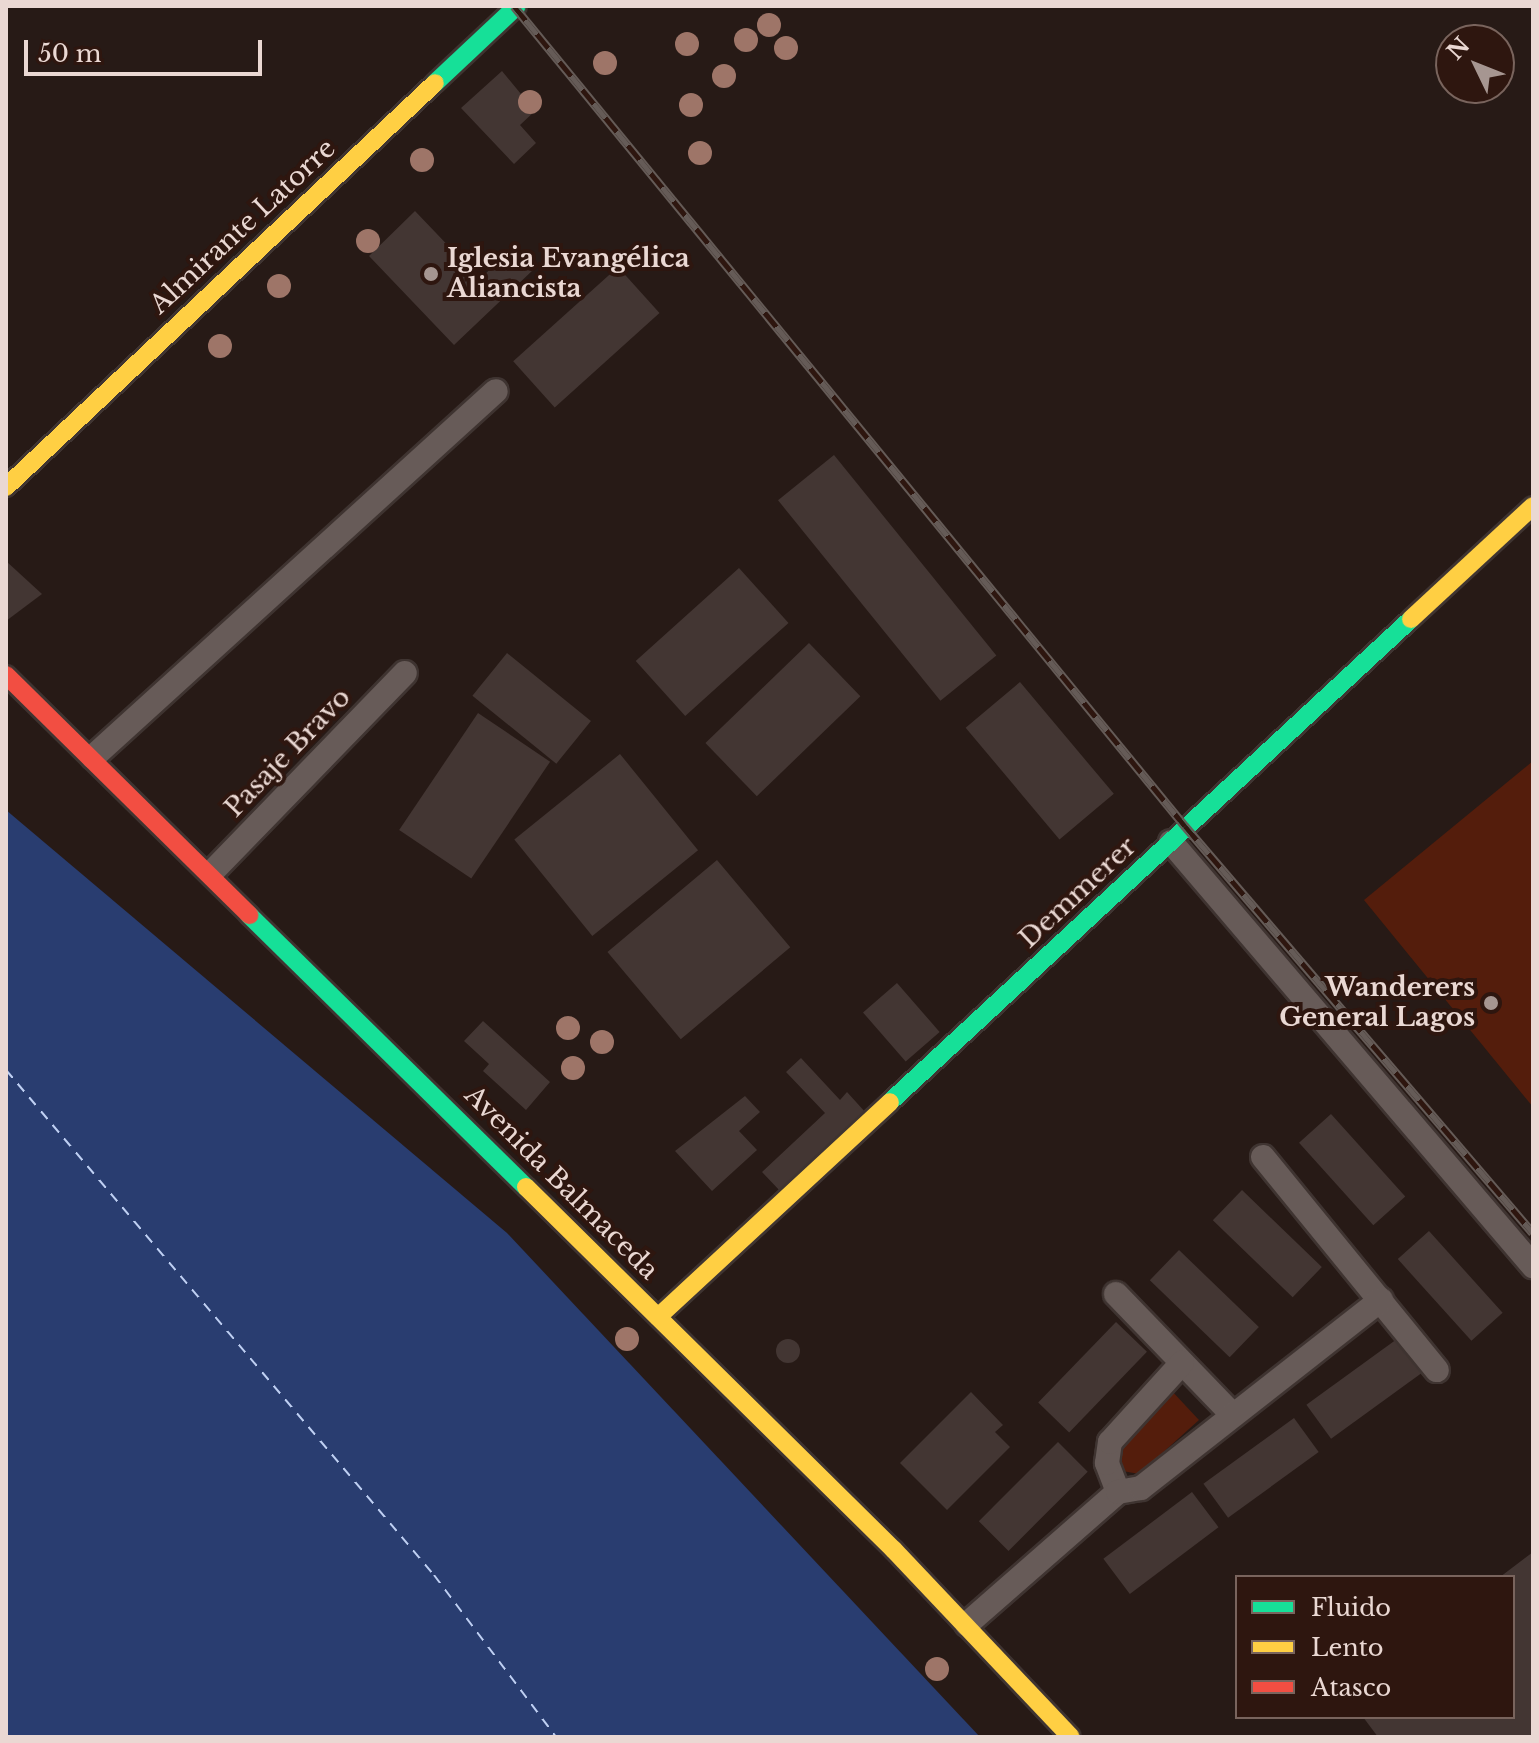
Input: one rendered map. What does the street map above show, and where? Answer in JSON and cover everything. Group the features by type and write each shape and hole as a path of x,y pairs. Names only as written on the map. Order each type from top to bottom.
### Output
{"street":[{"name":"Almirante Latorre","path":"6,487 517,6"},
{"path":"93,757 496,391"},
{"name":"Demmerer","path":"658,1317 1533,506"},
{"name":"Pasaje Bravo","path":"212,872 405,673"},
{"name":"Avenida Balmaceda","path":"6,675 212,872 967,1624 1071,1737"},
{"path":"1171,842 1533,1266"},
{"path":"1263,1157 1437,1370"},
{"path":"1116,1294 1231,1413"},
{"path":"967,1624 1118,1492 1141,1488 1231,1413 1381,1300"},
{"path":"1118,1492 1107,1463 1110,1442 1182,1363"}],"shaded area":[{"name":"Wanderers General Lagos","path":"1533,761 1533,1107 1364,900"},
{"path":"1170,1389 1199,1420 1139,1474 1117,1470 1118,1440"}],"water":[{"path":"6,810 507,1233 980,1737 6,1737"}],"building":[{"path":"502,71 535,111 520,125 536,143 514,164 461,108"},
{"name":"Iglesia Evangélica Aliancista","path":"415,211 480,279 512,248 533,270 454,345 369,256"},
{"path":"618,267 659,313 555,407 513,361"},
{"path":"834,455 996,656 940,701 778,500"},
{"path":"6,561 42,594 6,621"},
{"path":"739,568 789,623 685,716 636,661"},
{"path":"809,643 860,696 757,796 705,743"},
{"path":"507,653 591,721 556,764 472,696"},
{"path":"1020,682 1114,794 1059,839 966,728"},
{"path":"478,713 550,762 471,879 399,830"},
{"path":"620,754 698,850 592,936 514,840"},
{"path":"717,860 790,947 681,1039 607,952"},
{"path":"897,983 940,1032 906,1062 863,1013"},
{"path":"483,1021 550,1082 526,1110 483,1071 489,1064 464,1041"},
{"path":"801,1058 840,1100 847,1092 866,1113 781,1192 762,1172 825,1113 786,1072"},
{"path":"745,1096 760,1112 739,1131 757,1150 712,1191 675,1151"},
{"path":"1331,1114 1405,1196 1373,1225 1299,1143"},
{"path":"1242,1190 1322,1267 1293,1297 1213,1220"},
{"path":"1429,1231 1503,1313 1471,1341 1398,1259"},
{"path":"1179,1250 1259,1327 1230,1357 1150,1280"},
{"path":"1116,1322 1147,1352 1069,1432 1038,1403"},
{"path":"788,1339 799,1346 800,1351 793,1362 788,1363 777,1356 776,1351 783,1340"},
{"path":"1397,1339 1422,1373 1331,1439 1306,1405"},
{"path":"971,1392 1003,1425 995,1432 1010,1447 947,1510 900,1463"},
{"path":"1294,1418 1319,1452 1228,1518 1203,1484"},
{"path":"1058,1442 1088,1472 1009,1551 979,1521"},
{"path":"1192,1492 1218,1527 1130,1594 1103,1559"},
{"path":"1533,1552 1533,1737 1378,1737 1364,1719 1515,1719 1515,1575 1503,1575"}],"ferry route":[{"path":"6,1070 434,1575 556,1737"}],"railway":[{"path":"514,6 1185,826 1533,1233"}],"traffic: fast":[{"path":"435,83 517,6"},
{"path":"890,1102 1411,619"},
{"path":"249,915 526,1187"}],"traffic: slow":[{"path":"6,487 435,83"},
{"path":"1411,619 1533,506"},
{"path":"658,1317 890,1102"},
{"path":"526,1187 894,1550 1071,1737"}],"traffic: jam":[{"path":"6,675 249,915"}],"place":[{"name":"Iglesia Evangélica Aliancista","path":"431,274"},
{"name":"Wanderers General Lagos","path":"1491,1003"}]}
